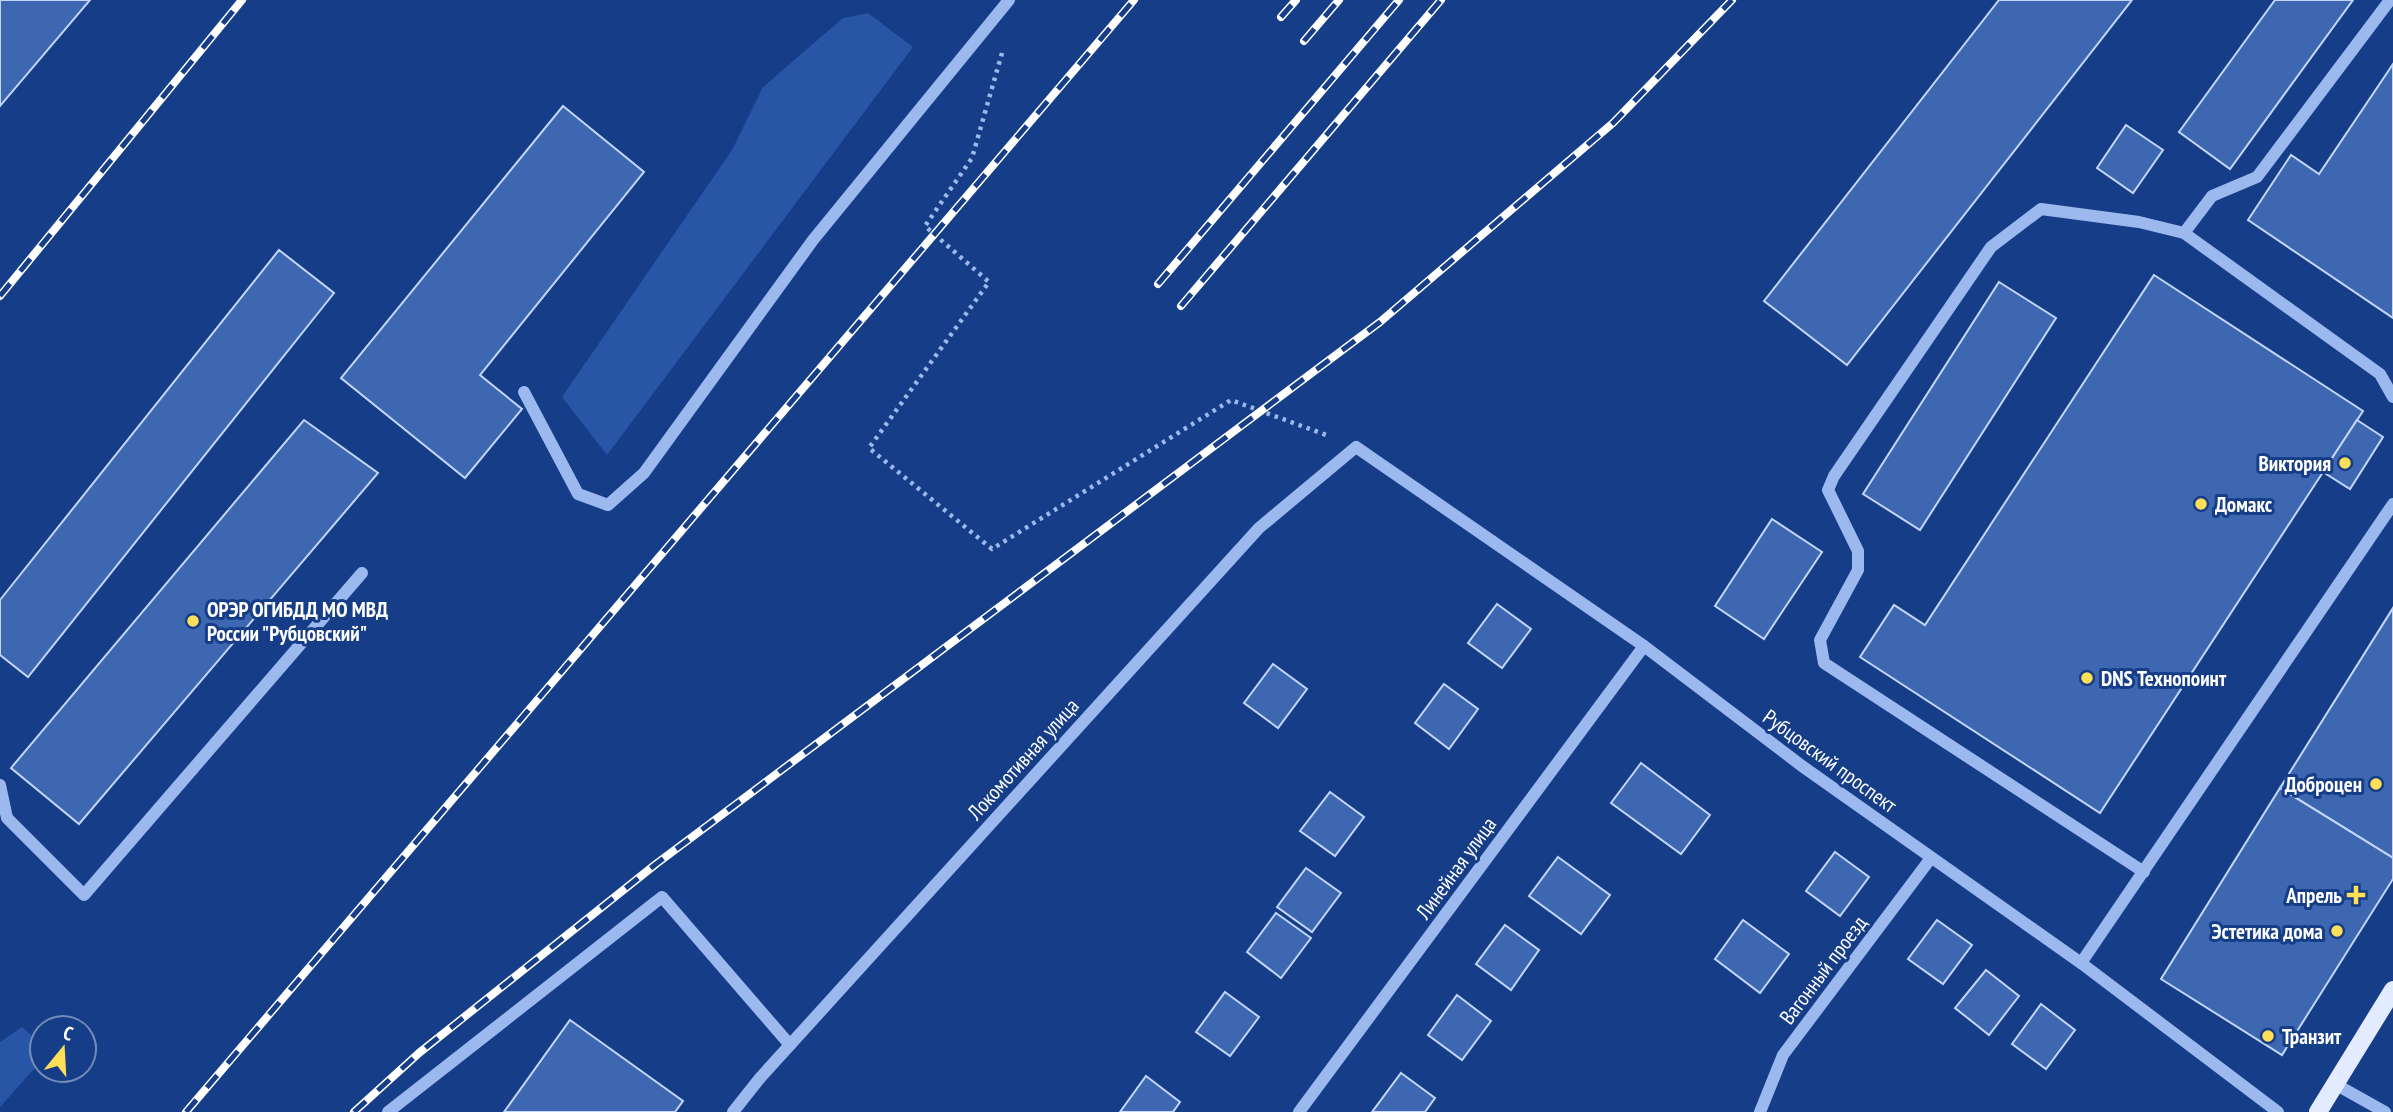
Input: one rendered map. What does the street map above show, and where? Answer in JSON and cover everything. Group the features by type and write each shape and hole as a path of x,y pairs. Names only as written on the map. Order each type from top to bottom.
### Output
{"main road":[{"path":"2318,1112 2393,990"}],"street":[{"path":"524,393 578,494 608,505 644,473 813,240 1009,0"},
{"path":"2184,233 2212,196 2257,177 2390,0"},
{"path":"2144,872 1824,663 1820,640 1858,570 1858,551 1828,489 1834,476 1991,247 2041,209 2139,222 2184,233 2380,374 2393,397"},
{"name":"Рубцовский проспект","path":"1356,447 1644,646 1802,766 2081,963 2278,1112"},
{"name":"Локомотивная улица","path":"733,1112 790,1045 1259,528 1356,447"},
{"path":"2081,963 2393,504"},
{"path":"0,785 7,818 85,895 362,573"},
{"name":"Линейная улица","path":"1299,1112 1644,646"},
{"name":"Вагонный проезд","path":"1760,1112 1783,1055 1931,858"},
{"path":"388,1112 662,897 790,1045"},
{"path":"2335,1084 2385,1112"}],"path":[{"path":"1005,43 972,158 926,226 989,282 869,448 992,549 1231,400 1356,447"}],"shaded area":[{"path":"868,13 913,47 607,455 562,397 732,150 763,87 843,18"},
{"path":"22,1027 28,1032 28,1076 0,1107 0,1042"}],"building":[{"path":"0,0 90,0 0,106"},
{"path":"1999,0 2132,0 1847,365 1764,301"},
{"path":"2275,0 2353,0 2230,169 2179,132"},
{"path":"2393,64 2393,318 2248,220 2291,155 2319,174"},
{"path":"563,106 644,172 480,375 522,409 465,478 341,378"},
{"path":"2126,125 2163,150 2133,193 2097,168"},
{"path":"279,250 334,293 28,677 0,655 0,600"},
{"path":"2154,275 2363,411 2100,813 1860,657 1894,605 1925,625"},
{"path":"1999,282 2056,318 1920,530 1863,494"},
{"name":"ОРЭР ОГИБДД МО МВД России \"Рубцовский\"","path":"304,420 378,473 79,824 11,768"},
{"path":"2357,420 2383,437 2350,489 2323,472"},
{"path":"1772,519 1822,552 1764,639 1715,606"},
{"path":"1497,604 1531,629 1502,668 1468,643"},
{"path":"2393,608 2393,858 2280,788"},
{"path":"1273,664 1307,689 1278,728 1244,703"},
{"path":"1444,684 1478,709 1449,749 1415,723"},
{"path":"1641,763 1710,815 1681,854 1611,803"},
{"path":"2280,788 2393,858 2393,879 2282,1055 2161,979"},
{"path":"1330,792 1364,817 1335,856 1300,831"},
{"path":"1835,852 1869,877 1840,916 1806,891"},
{"path":"1558,857 1610,895 1581,934 1529,896"},
{"path":"1306,868 1341,893 1312,932 1277,907"},
{"path":"1276,913 1311,938 1281,978 1247,952"},
{"path":"1743,920 1789,954 1760,993 1715,959"},
{"path":"1937,920 1972,945 1943,984 1908,959"},
{"path":"1505,925 1539,950 1511,990 1476,964"},
{"path":"1986,970 2019,996 1989,1035 1955,1008"},
{"path":"1225,992 1259,1017 1230,1056 1196,1032"},
{"path":"1457,995 1491,1021 1462,1060 1428,1035"},
{"path":"2041,1004 2075,1030 2046,1069 2012,1044"},
{"path":"570,1020 683,1101 675,1112 504,1112"},
{"path":"1401,1073 1435,1098 1425,1112 1372,1112"},
{"path":"1146,1076 1180,1102 1173,1112 1120,1112"}],"railway":[{"path":"0,296 242,0"},
{"path":"186,1112 1134,0"},
{"path":"1281,17 1296,0"},
{"path":"1304,41 1339,0"},
{"path":"1158,284 1399,0"},
{"path":"1181,306 1441,0"},
{"path":"354,1112 419,1053 656,864 1380,322 1613,123 1732,0"}],"place":[{"name":"Виктория","path":"2345,463"},
{"name":"Домакс","path":"2201,504"},
{"name":"ОРЭР ОГИБДД МО МВД России \"Рубцовский\"","path":"193,621"},
{"name":"DNS Технопоинт","path":"2087,678"},
{"name":"Доброцен","path":"2376,784"},
{"name":"Апрель","path":"2356,895"},
{"name":"Эстетика дома","path":"2337,931"},
{"name":"Транзит","path":"2268,1036"}]}
